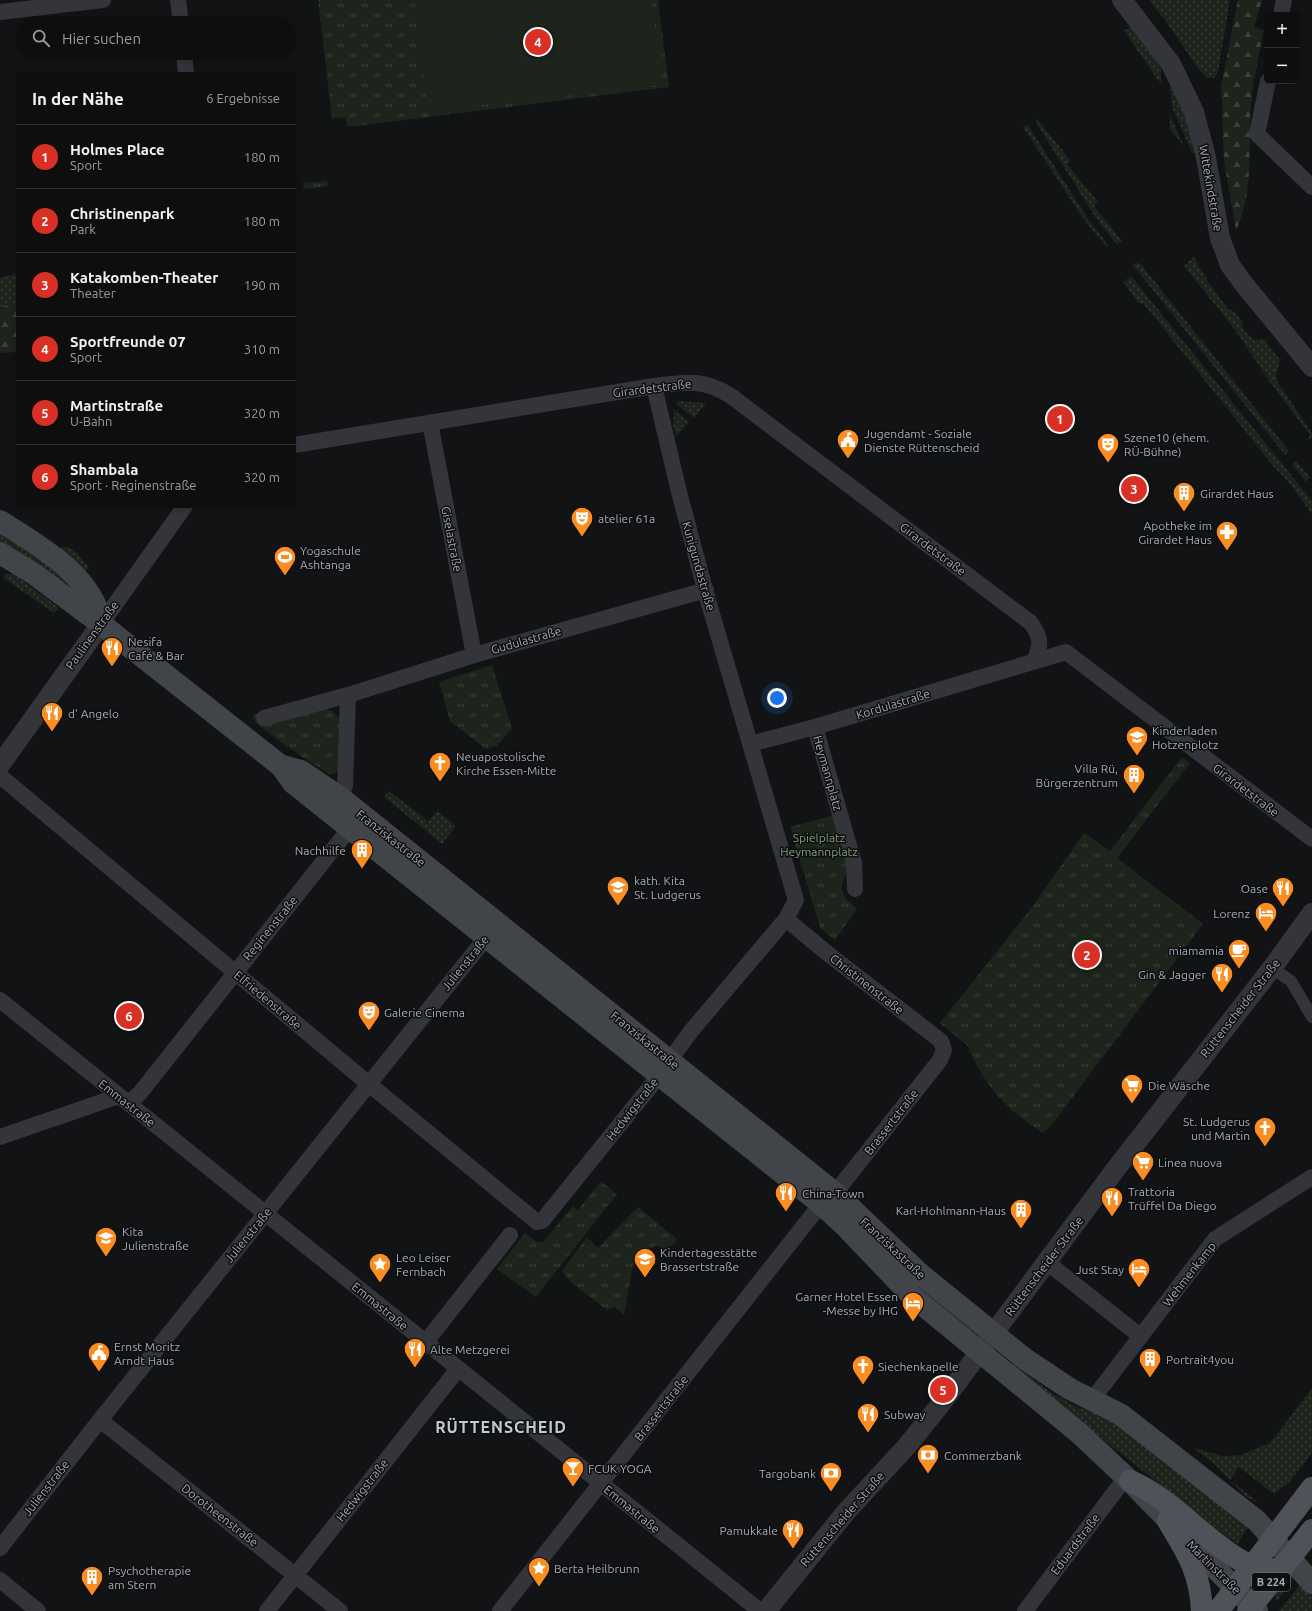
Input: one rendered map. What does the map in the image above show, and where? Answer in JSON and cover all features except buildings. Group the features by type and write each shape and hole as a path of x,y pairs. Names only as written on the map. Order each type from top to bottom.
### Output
{"main road":[{"path":"0,521 42,548 82,584 92,596 99,612 101,624"},
{"name":"Franziskastraße","path":"0,553 34,574 101,624 281,766 293,783 350,828 492,930"},
{"name":"Franziskastraße","path":"281,766 301,771 341,798 492,930 995,1333"},
{"name":"Franziskastraße","path":"828,1198 845,1226 912,1296 980,1352"},
{"path":"995,1333 1044,1373 1070,1389 1120,1414 1257,1521 1273,1540 1286,1562 1312,1583"},
{"name":"Martinstraße","path":"980,1352 1079,1433 1128,1479 1235,1588 1252,1609"},
{"path":"1128,1479 1152,1492 1228,1551 1253,1566 1266,1572 1286,1562"},
{"name":"B 224","path":"1218,1611 1312,1488"},
{"path":"1168,1521 1194,1566 1201,1591 1202,1611"},
{"name":"B 224","path":"1252,1609 1286,1562 1312,1530"}],"street":[{"path":"0,12 103,0"},
{"path":"178,0 180,16"},
{"name":"Wittekindstraße","path":"1122,0 1171,64 1191,107 1206,156 1220,238 1227,259 1243,283 1308,355"},
{"path":"1282,12 1284,0"},
{"path":"185,60 186,72"},
{"path":"1267,84 1257,134 1312,187"},
{"name":"Girardetstraße","path":"296,445 654,386 696,382 723,391 1030,623 1040,638 1038,652 1034,662"},
{"name":"Kunigundastraße","path":"654,386 679,492 750,744"},
{"name":"Giselastraße","path":"430,422 474,655"},
{"name":"Paulinenstraße","path":"0,765 184,508"},
{"name":"Gudulastraße","path":"264,718 348,695 474,655 706,590"},
{"name":"Girardetstraße","path":"1066,652 1312,839"},
{"name":"Kordulastraße","path":"750,744 815,727 1066,652"},
{"path":"348,695 345,785 341,798 350,828"},
{"name":"Heymannplatz","path":"815,727 854,863 855,889"},
{"path":"750,744 796,900 786,918"},
{"name":"Elfriedenstraße","path":"0,776 368,1084 537,1222"},
{"name":"Reginenstraße","path":"0,1137 124,1100 140,1093 350,828"},
{"name":"Rüttenscheider Straße","path":"766,1611 846,1512 907,1446 1048,1263 1120,1163 1272,968 1312,914"},
{"name":"Christinenstraße","path":"786,918 833,958 941,1041 944,1050"},
{"name":"Hedwigstraße","path":"537,1222 542,1221 692,1030 786,918"},
{"name":"Julienstraße","path":"0,1548 100,1420 492,930"},
{"path":"1272,968 1290,981 1312,1018"},
{"name":"Emmastraße","path":"0,1000 266,1213 601,1485 760,1611"},
{"name":"Brassertstraße","path":"500,1611 828,1198 940,1060 944,1050"},
{"name":"Wehmenkamp","path":"1092,1400 1215,1239 1312,1177"},
{"path":"425,1343 510,1236"},
{"path":"1048,1263 1140,1336"},
{"name":"Hedwigstraße","path":"267,1611 458,1369"},
{"name":"Dorotheenstraße","path":"100,1420 340,1611"},
{"name":"Eduardstraße","path":"1027,1608 1128,1479"},
{"path":"0,1580 38,1611"}],"green space":[{"path":"318,0 658,0 669,87 348,127 345,117 332,119"},
{"path":"415,0 651,0 661,85 428,111"},
{"path":"1149,0 1230,0 1218,72 1214,78 1207,78 1197,67 1165,20"},
{"path":"1238,0 1262,0 1254,27 1264,30 1252,96 1248,185 1246,201 1236,231 1224,160 1221,87"},
{"path":"1133,25 1161,63 1161,84 1124,31"},
{"path":"1170,86 1180,99 1199,153 1192,153 1172,107"},
{"path":"1170,115 1184,146 1170,129"},
{"path":"1037,119 1071,161 1067,164 1098,202 1094,206 1122,241 1117,245 1096,218 1035,121"},
{"path":"1028,125 1088,219 1109,246 1106,247 1082,217 1023,127"},
{"path":"327,181 328,186 304,189 303,183"},
{"path":"1194,257 1210,285 1228,309 1235,312 1242,322 1243,329 1254,340 1264,339 1280,360 1276,376 1278,383 1312,433 1312,437 1309,439 1308,438 1310,435 1270,382 1233,327 1184,266"},
{"path":"1132,264 1141,264 1289,451 1285,455"},
{"path":"16,274 16,303 0,307 0,278"},
{"path":"1131,276 1312,501 1312,514 1289,483 1269,461 1143,303 1139,303 1123,282"},
{"path":"16,303 16,352 0,353 0,307"},
{"path":"677,401 706,403 694,418 675,403"},
{"path":"674,410 689,422 676,437 673,424"},
{"path":"1296,461 1310,477 1306,482 1292,464"},
{"path":"0,531 33,552 74,588 71,593 0,544"},
{"path":"67,547 77,553 89,567 85,573 72,562 60,548"},
{"path":"6,574 14,574 59,608 54,613 3,578"},
{"path":"492,665 512,728 497,746 486,749 450,721 439,682"},
{"path":"325,708 332,711 340,719 339,769 334,774 329,774 288,747 265,730 253,718 255,714"},
{"path":"1182,757 1190,763 1117,858 1203,924 1051,1126 1043,1133 1018,1116 999,1098 983,1076 969,1050 969,1047 940,1023 1029,911 1084,833 1110,851"},
{"path":"389,791 428,821 437,811 456,826 442,844 384,797"},
{"name":"Spielplatz Heymannplatz","path":"836,815 849,864 841,888 846,899 857,909 835,940 820,928 790,827"},
{"path":"601,1181 617,1194 536,1297 497,1269 525,1233 537,1242 543,1242 573,1206 578,1210"},
{"path":"638,1207 677,1239 666,1252 657,1245 642,1252 632,1270 624,1315 615,1307 607,1310 572,1283 562,1271 587,1237 598,1248"},
{"path":"1013,1363 1052,1393 1077,1407 1116,1419 1249,1526 1237,1545 1010,1366"},
{"path":"1312,1388 1312,1453 1289,1483 1274,1494 1239,1467 1230,1480 1213,1463 1193,1448 1223,1456 1241,1455 1270,1443"},
{"path":"1231,1481 1257,1501 1258,1503 1245,1496"},
{"path":"1291,1572 1296,1575 1276,1602 1275,1592"},
{"path":"1302,1582 1312,1594 1312,1611 1279,1611"}],"place":[{"name":"Sportfreunde 07","path":"538,42"},
{"name":"Holmes Place","path":"1060,419"},
{"name":"Jugendamt - Soziale Dienste Rüttenscheid","path":"848,460"},
{"name":"Szene10 (ehem. RÜ-Bühne)","path":"1108,464"},
{"name":"Katakomben-Theater","path":"1134,489"},
{"name":"Girardet Haus","path":"1184,512"},
{"name":"atelier 61a","path":"582,538"},
{"name":"Apotheke im Girardet Haus","path":"1227,552"},
{"name":"Yogaschule Ashtanga","path":"285,576"},
{"name":"Nesifa Café & Bar","path":"112,668"},
{"name":"d' Angelo","path":"52,732"},
{"name":"Kinderladen Hotzenplotz","path":"1137,756"},
{"name":"Neuapostolische Kirche Essen-Mitte","path":"440,782"},
{"name":"Villa Rü, Bürgerzentrum","path":"1134,794"},
{"name":"Nachhilfe","path":"362,870"},
{"name":"kath. Kita St. Ludgerus","path":"618,906"},
{"name":"Oase","path":"1283,908"},
{"name":"Lorenz","path":"1266,932"},
{"name":"Christinenpark","path":"1087,955"},
{"name":"miamamia","path":"1239,970"},
{"name":"Gin & Jagger","path":"1222,994"},
{"name":"Shambala","path":"129,1016"},
{"name":"Galerie Cinema","path":"369,1032"},
{"name":"Die Wäsche","path":"1132,1104"},
{"name":"St. Ludgerus und Martin","path":"1265,1148"},
{"name":"Linea nuova","path":"1143,1182"},
{"name":"China-Town","path":"786,1212"},
{"name":"Trattoria Trüffel Da Diego","path":"1112,1218"},
{"name":"Karl-Hohlmann-Haus","path":"1021,1230"},
{"name":"Kita Julienstraße","path":"106,1258"},
{"name":"Kindertagesstätte Brassertstraße","path":"645,1278"},
{"name":"Leo Leiser Fernbach","path":"380,1284"},
{"name":"Just Stay","path":"1139,1288"},
{"name":"Garner Hotel Essen -Messe by IHG","path":"913,1322"},
{"name":"Alte Metzgerei","path":"415,1368"},
{"name":"Ernst Moritz Arndt Haus","path":"99,1372"},
{"name":"Portrait4you","path":"1150,1378"},
{"name":"Siechenkapelle","path":"863,1386"},
{"name":"Martinstraße","path":"943,1390"},
{"name":"Subway","path":"868,1434"},
{"name":"Commerzbank","path":"928,1474"},
{"name":"FCUK YOGA","path":"573,1488"},
{"name":"Targobank","path":"831,1492"},
{"name":"Pamukkale","path":"793,1550"},
{"name":"Berta Heilbrunn","path":"539,1588"},
{"name":"Psychotherapie am Stern","path":"92,1596"}],"district":[{"name":"RÜTTENSCHEID","path":"501,1427"}]}
